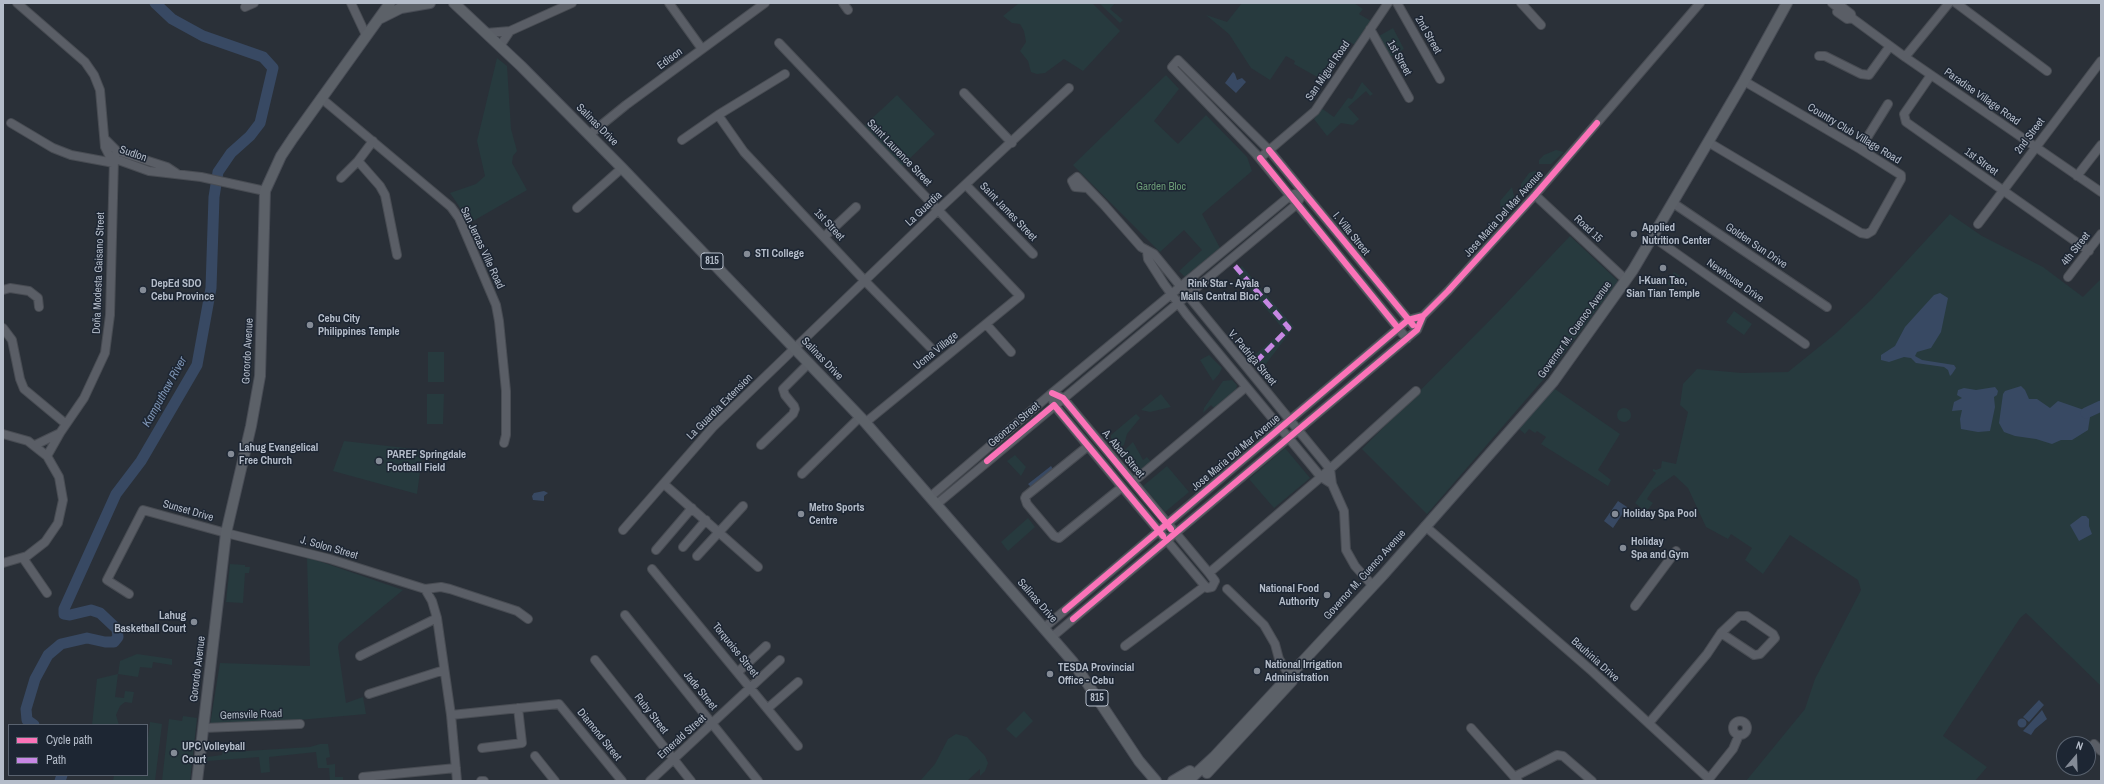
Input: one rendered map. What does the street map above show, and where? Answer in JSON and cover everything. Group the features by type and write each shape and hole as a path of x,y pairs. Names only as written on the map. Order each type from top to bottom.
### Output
{"main road":[{"name":"Gorordo Avenue","path":"197,781 226,533 251,426 260,376 265,191 281,156 373,24 390,3"},
{"path":"373,24 389,13 401,8 430,3"},
{"name":"Salinas Drive","path":"454,3 500,46 622,168 863,419 1073,662 1139,761 1156,781"},
{"name":"Governor M. Cuenco Avenue","path":"1173,781 1188,777 1202,769 1276,688 1373,586 1553,382 1626,280 1653,237 1744,81 1787,3"},
{"name":"Governor M. Cuenco Avenue","path":"1188,777 1286,670 1320,636 1329,634"},
{"name":"Governor M. Cuenco Avenue","path":"1198,781 1219,762 1282,693 1325,641 1329,634"},
{"name":"Salinas Drive","path":"1139,761 1147,781"}],"street":[{"path":"17,3 84,62 94,75 100,90 105,139"},
{"path":"27,3 27,12"},
{"path":"245,7 254,3"},
{"path":"350,3 366,35"},
{"path":"486,33 510,31 572,3"},
{"path":"668,3 702,49"},
{"name":"Edison","path":"589,135 765,3"},
{"path":"843,3 848,10"},
{"name":"San Miguel Road","path":"1260,158 1315,111 1388,3"},
{"name":"2nd Street","path":"1397,3 1440,79"},
{"path":"1521,3 1542,25"},
{"name":"Jose Maria Del Mar Avenue","path":"1052,637 1417,330 1423,316 1448,291 1535,195 1656,52 1700,3"},
{"path":"1905,57 1949,3"},
{"path":"1956,3 2047,71"},
{"name":"Paradise Village Road","path":"1835,5 1837,12 1847,19 1852,18 2035,148 2101,192"},
{"name":"1st Street","path":"1370,28 1409,98"},
{"path":"500,46 510,31"},
{"name":"Saint Laurence Street","path":"779,43 1020,296"},
{"path":"1819,56 1825,56 1861,74 1869,75 1890,46"},
{"name":"I. Villa Street","path":"1407,339 1260,158 1172,67 1178,60 1269,150 1417,330"},
{"name":"2nd Street","path":"1978,224 2101,61"},
{"path":"1183,78 1190,71"},
{"path":"682,140 718,114 785,74"},
{"name":"1st Street","path":"1931,75 1904,114 1904,118 2003,191 2089,250"},
{"name":"Country Club Village Road","path":"1708,142 1861,233 1867,234 1872,231 1901,179 1901,175 1860,149 1744,81"},
{"name":"La Guardia","path":"796,349 938,210 1012,143 1069,88"},
{"path":"964,93 1012,143"},
{"name":"San Jercas Ville Road","path":"321,98 451,207 462,225 496,305 506,391 506,435 504,443"},
{"path":"1215,111 1223,104"},
{"path":"1860,149 1888,104"},
{"name":"1st Street","path":"718,114 744,152 930,347"},
{"path":"11,123 53,148 71,155 114,161"},
{"name":"Sudlon","path":"105,139 117,151 167,167 177,173"},
{"name":"Sudlon","path":"105,139 105,148 110,158 114,161 149,170 201,177 265,191"},
{"path":"341,178 358,161 373,141"},
{"path":"2077,176 2101,145"},
{"name":"Doña Modesta Gaisano Street","path":"47,456 96,374 105,353 109,337 114,161 117,151"},
{"path":"358,161 380,186 384,195 397,255"},
{"path":"577,208 622,168"},
{"name":"Saint James Street","path":"966,185 1033,254"},
{"name":"V. Padriga Street","path":"1087,188 1147,252 1154,254 1330,469"},
{"name":"Geonzon Street","path":"934,500 1052,393 1291,196 1303,192"},
{"name":"Geonzon Street","path":"934,500 1063,398 1187,296 1297,204 1303,192"},
{"name":"Road 15","path":"1535,195 1626,280"},
{"name":"Golden Sun Drive","path":"1673,203 1827,307"},
{"path":"825,236 856,207"},
{"name":"4th Street","path":"2068,277 2101,234"},
{"name":"Newhouse Drive","path":"1653,237 1805,344"},
{"name":"V. Padriga Street","path":"1147,252 1148,259 1178,303 1321,477 1332,484"},
{"path":"3,290 10,288 29,291 38,298 38,307"},
{"name":"Ucma Village","path":"802,474 863,419 1020,296"},
{"name":"Jose Maria Del Mar Avenue","path":"1044,628 1398,328 1408,320 1423,316"},
{"path":"986,324 1011,352"},
{"path":"3,328 12,340 20,379 24,389 66,424"},
{"name":"La Guardia Extension","path":"623,530 713,427 796,349"},
{"path":"761,445 793,414 795,410 794,406 785,395 783,389 809,363"},
{"path":"1133,482 1246,387"},
{"path":"1125,646 1205,586 1210,588 1215,584 1208,573 1321,477 1416,391"},
{"path":"1052,393 1054,405"},
{"name":"A. Abad Street","path":"1052,393 1063,398 1208,573"},
{"name":"A. Abad Street","path":"1054,405 1205,586"},
{"path":"35,445 60,433"},
{"path":"3,434 21,438 35,445 47,456 56,470 61,484 62,500 60,515 54,530 45,542 23,558 3,563"},
{"path":"1088,446 1026,496 1025,498 1027,504 1054,536 1059,538 1122,488"},
{"path":"1330,469 1332,484 1344,511 1346,550 1355,566 1373,586"},
{"path":"664,484 758,567"},
{"path":"697,556 743,506"},
{"path":"656,550 692,508"},
{"name":"Sunset Drive","path":"129,594 107,580 143,510 226,533"},
{"path":"683,546 706,520"},
{"name":"Bauhinia Drive","path":"1425,526 1649,723 1709,778 1733,749 1739,736"},
{"name":"J. Solon Street","path":"226,533 330,559 425,589 441,587 450,589 517,611 528,618"},
{"path":"1635,606 1676,551"},
{"path":"23,558 47,593"},
{"name":"Torquoise Street","path":"652,569 798,746"},
{"path":"425,589 432,601 437,618 451,715 457,781"},
{"path":"1227,589 1264,625 1275,644 1279,659 1286,670"},
{"name":"Jade Street","path":"625,615 758,781"},
{"path":"1649,723 1707,654 1721,633 1739,616 1743,615 1773,634 1775,638 1760,654 1754,655 1721,633"},
{"path":"360,656 437,618"},
{"path":"738,672 766,646"},
{"name":"Ruby Street","path":"595,660 692,781"},
{"name":"Emerald Street","path":"650,781 780,660"},
{"path":"369,694 444,670"},
{"path":"768,708 798,682"},
{"name":"Diamond Street","path":"518,708 559,704 622,781"},
{"path":"451,715 518,708 522,743 482,748"},
{"name":"Gemsvile Road","path":"204,728 300,724"},
{"path":"1471,728 1516,779 1557,754 1563,756 1592,781"},
{"path":"534,756 555,781"},
{"path":"363,777 456,768"}],"green space":[{"path":"1019,3 1092,3 1120,31 1083,71 1064,59 1045,73 1037,74 1031,72 1028,61 1020,51 1026,42 1024,31 1020,24 1012,23 1003,16"},
{"path":"1099,3 1115,3 1110,9 1123,20 1120,23"},
{"path":"1242,3 1354,3 1363,9 1359,14 1371,21 1355,45 1348,41 1346,46 1330,61 1319,78 1294,64 1295,61 1286,56 1270,80 1251,68 1229,34 1206,15 1227,22"},
{"path":"1393,28 1404,49 1390,57 1379,36"},
{"path":"497,58 507,66 511,129 517,151 513,156 512,163 527,190 468,224 459,206 450,193 476,184 485,176 477,141"},
{"name":"Garden Bloc","path":"1166,75 1179,89 1154,121 1178,144 1206,115 1247,157 1252,171 1202,214 1220,248 1185,277 1179,271 1202,250 1184,230 1160,252 1073,165"},
{"path":"1362,82 1373,94 1370,96 1366,91 1348,107 1359,119 1353,125 1341,123 1327,136 1314,119 1321,108 1334,117 1348,98 1352,99"},
{"path":"897,95 935,134 902,166 864,126"},
{"path":"1556,150 1564,152 1551,164 1539,164 1539,160 1544,155"},
{"path":"1534,171 1543,172 1521,197 1521,184 1529,173"},
{"path":"1512,187 1516,205 1504,218 1501,215 1500,201"},
{"path":"1950,214 1982,236 2043,267 2083,297 2101,279 2101,686 2026,613 2020,618 1943,736 1987,767 1975,781 1746,781 1805,709 1815,679 1861,590 1858,580 1790,535 1763,574 1745,560 1752,548 1731,534 1728,539 1706,527 1688,488 1674,475 1653,490 1647,499 1653,503 1646,512 1635,503 1656,473 1653,469 1656,470 1661,468 1662,461 1676,464 1688,412 1680,405 1683,384 1697,369 1742,373 1788,372 1835,334 1871,300"},
{"path":"1570,236 1618,281 1555,366 1427,514 1362,449 1500,310"},
{"path":"1242,266 1294,327 1262,369 1252,357 1284,330 1235,272"},
{"path":"1674,272 1680,276 1673,287 1667,284"},
{"path":"1734,311 1752,324 1744,335 1726,322"},
{"path":"428,352 444,352 444,382 428,382"},
{"path":"1209,355 1222,368 1213,381 1200,360"},
{"path":"1232,380 1237,385 1236,391 1215,409 1211,405 1203,413 1204,408 1223,381"},
{"path":"1552,387 1620,434 1598,470 1611,480 1608,486 1541,444 1546,437 1537,431 1535,433 1529,429 1525,434 1518,428"},
{"path":"427,394 444,394 443,424 427,424"},
{"path":"1161,394 1171,407 1150,412 1141,410"},
{"path":"1624,408 1629,410 1631,415 1629,420 1624,422 1619,420 1617,415 1619,410"},
{"path":"1136,414 1140,418 1127,434 1124,445 1118,448 1111,438 1111,435"},
{"name":"PAREF Springdale Football Field","path":"344,441 423,450 417,494 333,471"},
{"path":"1133,442 1143,460 1147,457 1151,462 1141,470 1135,468 1124,456 1125,450"},
{"path":"1285,448 1310,478 1274,508 1249,479"},
{"path":"1015,455 1026,467 1021,476 1007,461"},
{"path":"1167,466 1189,492 1165,512 1143,486"},
{"path":"1028,518 1035,527 1008,551 1001,542"},
{"path":"307,557 403,590 339,643 338,647 346,703 363,697 366,714 299,720 210,725 220,663 310,666"},
{"path":"230,564 245,565 245,567 250,567 249,573 245,573 243,603 226,602"},
{"path":"137,654 172,659 172,665 153,662 152,668 140,667 138,677 118,674 120,661"},
{"path":"118,674 115,697 124,698 125,691 134,692 132,703 125,702 120,706 116,715 119,724 92,724 97,679"},
{"path":"1024,711 1033,721 1016,738 1006,729"},
{"path":"183,716 197,718 190,781 162,781 169,719 182,721"},
{"path":"150,722 162,724 155,781 113,781 114,776 148,776 148,737"},
{"path":"956,734 967,737 985,756 988,763 985,771 980,776 980,769 967,781 920,781 935,764 948,739"},
{"path":"320,744 328,744 330,757 326,758 327,765 335,764 335,777 343,777 343,781 330,781 329,768 318,768 316,752 269,757 270,772 261,773 259,757 207,761 207,757 222,755 223,751 227,747 231,752 310,747"}],"water":[{"path":"1233,72 1237,80 1242,78 1246,82 1236,93 1225,83"},
{"path":"1940,293 1948,298 1941,332 1931,348 1917,352 1915,356 1922,360 1954,365 1956,368 1952,374 1950,376 1948,370 1944,367 1916,363 1911,358 1904,357 1889,362 1881,360 1881,355 1895,346 1905,327 1934,295"},
{"path":"2021,386 2025,390 2029,399 2037,399 2050,408 2058,401 2084,410 2090,417 2088,430 2072,440 2061,440 2052,444 2036,439 2015,436 2004,432 1999,423 2003,394 2005,391"},
{"path":"1995,387 1998,391 1997,395 1994,397 1995,407 1990,431 1978,432 1961,429 1960,419 1962,410 1952,411 1954,402 1962,398 1957,395 1958,390 1964,388 1976,390"},
{"path":"1051,466 1053,469 1031,487 1028,484"},
{"path":"544,491 548,493 544,496 544,501 533,500 532,496 534,493"},
{"name":"Holiday Spa Pool","path":"1618,501 1627,507 1613,528 1604,521"},
{"path":"2082,516 2086,516 2089,519 2089,526 2092,534 2079,541 2070,525"},
{"path":"2039,700 2044,705 2029,722 2023,717"},
{"path":"2042,710 2047,719 2035,729 2031,735 2023,731"},
{"path":"2022,718 2027,723 2022,728 2017,723"}],"waterway":[{"name":"Kamputhaw River","path":"33,724 27,720 26,709 35,679 48,655 61,644 87,638 105,642 114,642 118,637 117,629 100,613 91,610 70,615 64,614 64,609 116,494 141,461 197,365 211,288 214,197 218,172 231,153 250,136 260,123 273,68 263,57 203,36 172,19 155,3"},
{"path":"2086,413 2101,406"},
{"name":"Kamputhaw River","path":"60,781 62,776"}],"marked path":[{"path":"1235,266 1289,328 1253,365"}],"cycle path":[{"path":"1073,619 1417,330 1423,316 1448,291 1535,195 1597,123"},
{"path":"1269,150 1413,325"},
{"path":"1260,158 1398,328"},
{"path":"1065,610 1408,320 1423,316"},
{"path":"1052,393 1063,398 1171,529"},
{"path":"987,461 1054,405 1163,536"}],"place":[{"name":"Applied Nutrition Center","path":"1634,234"},
{"name":"STI College","path":"747,254"},
{"name":"I-Kuan Tao, Sian Tian Temple","path":"1663,268"},
{"name":"DepEd SDO Cebu Province","path":"143,290"},
{"name":"Rink Star - Ayala Malls Central Bloc","path":"1267,290"},
{"name":"Cebu City Philippines Temple","path":"310,325"},
{"name":"Lahug Evangelical Free Church","path":"231,454"},
{"name":"PAREF Springdale Football Field","path":"379,461"},
{"name":"Metro Sports Centre","path":"801,514"},
{"name":"Holiday Spa Pool","path":"1615,514"},
{"name":"Holiday Spa and Gym","path":"1623,548"},
{"name":"National Food Authority","path":"1327,595"},
{"name":"Lahug Basketball Court","path":"194,622"},
{"name":"National Irrigation Administration","path":"1257,671"},
{"name":"TESDA Provincial Office - Cebu","path":"1050,674"},
{"name":"UPC Volleyball Court","path":"174,753"}]}
